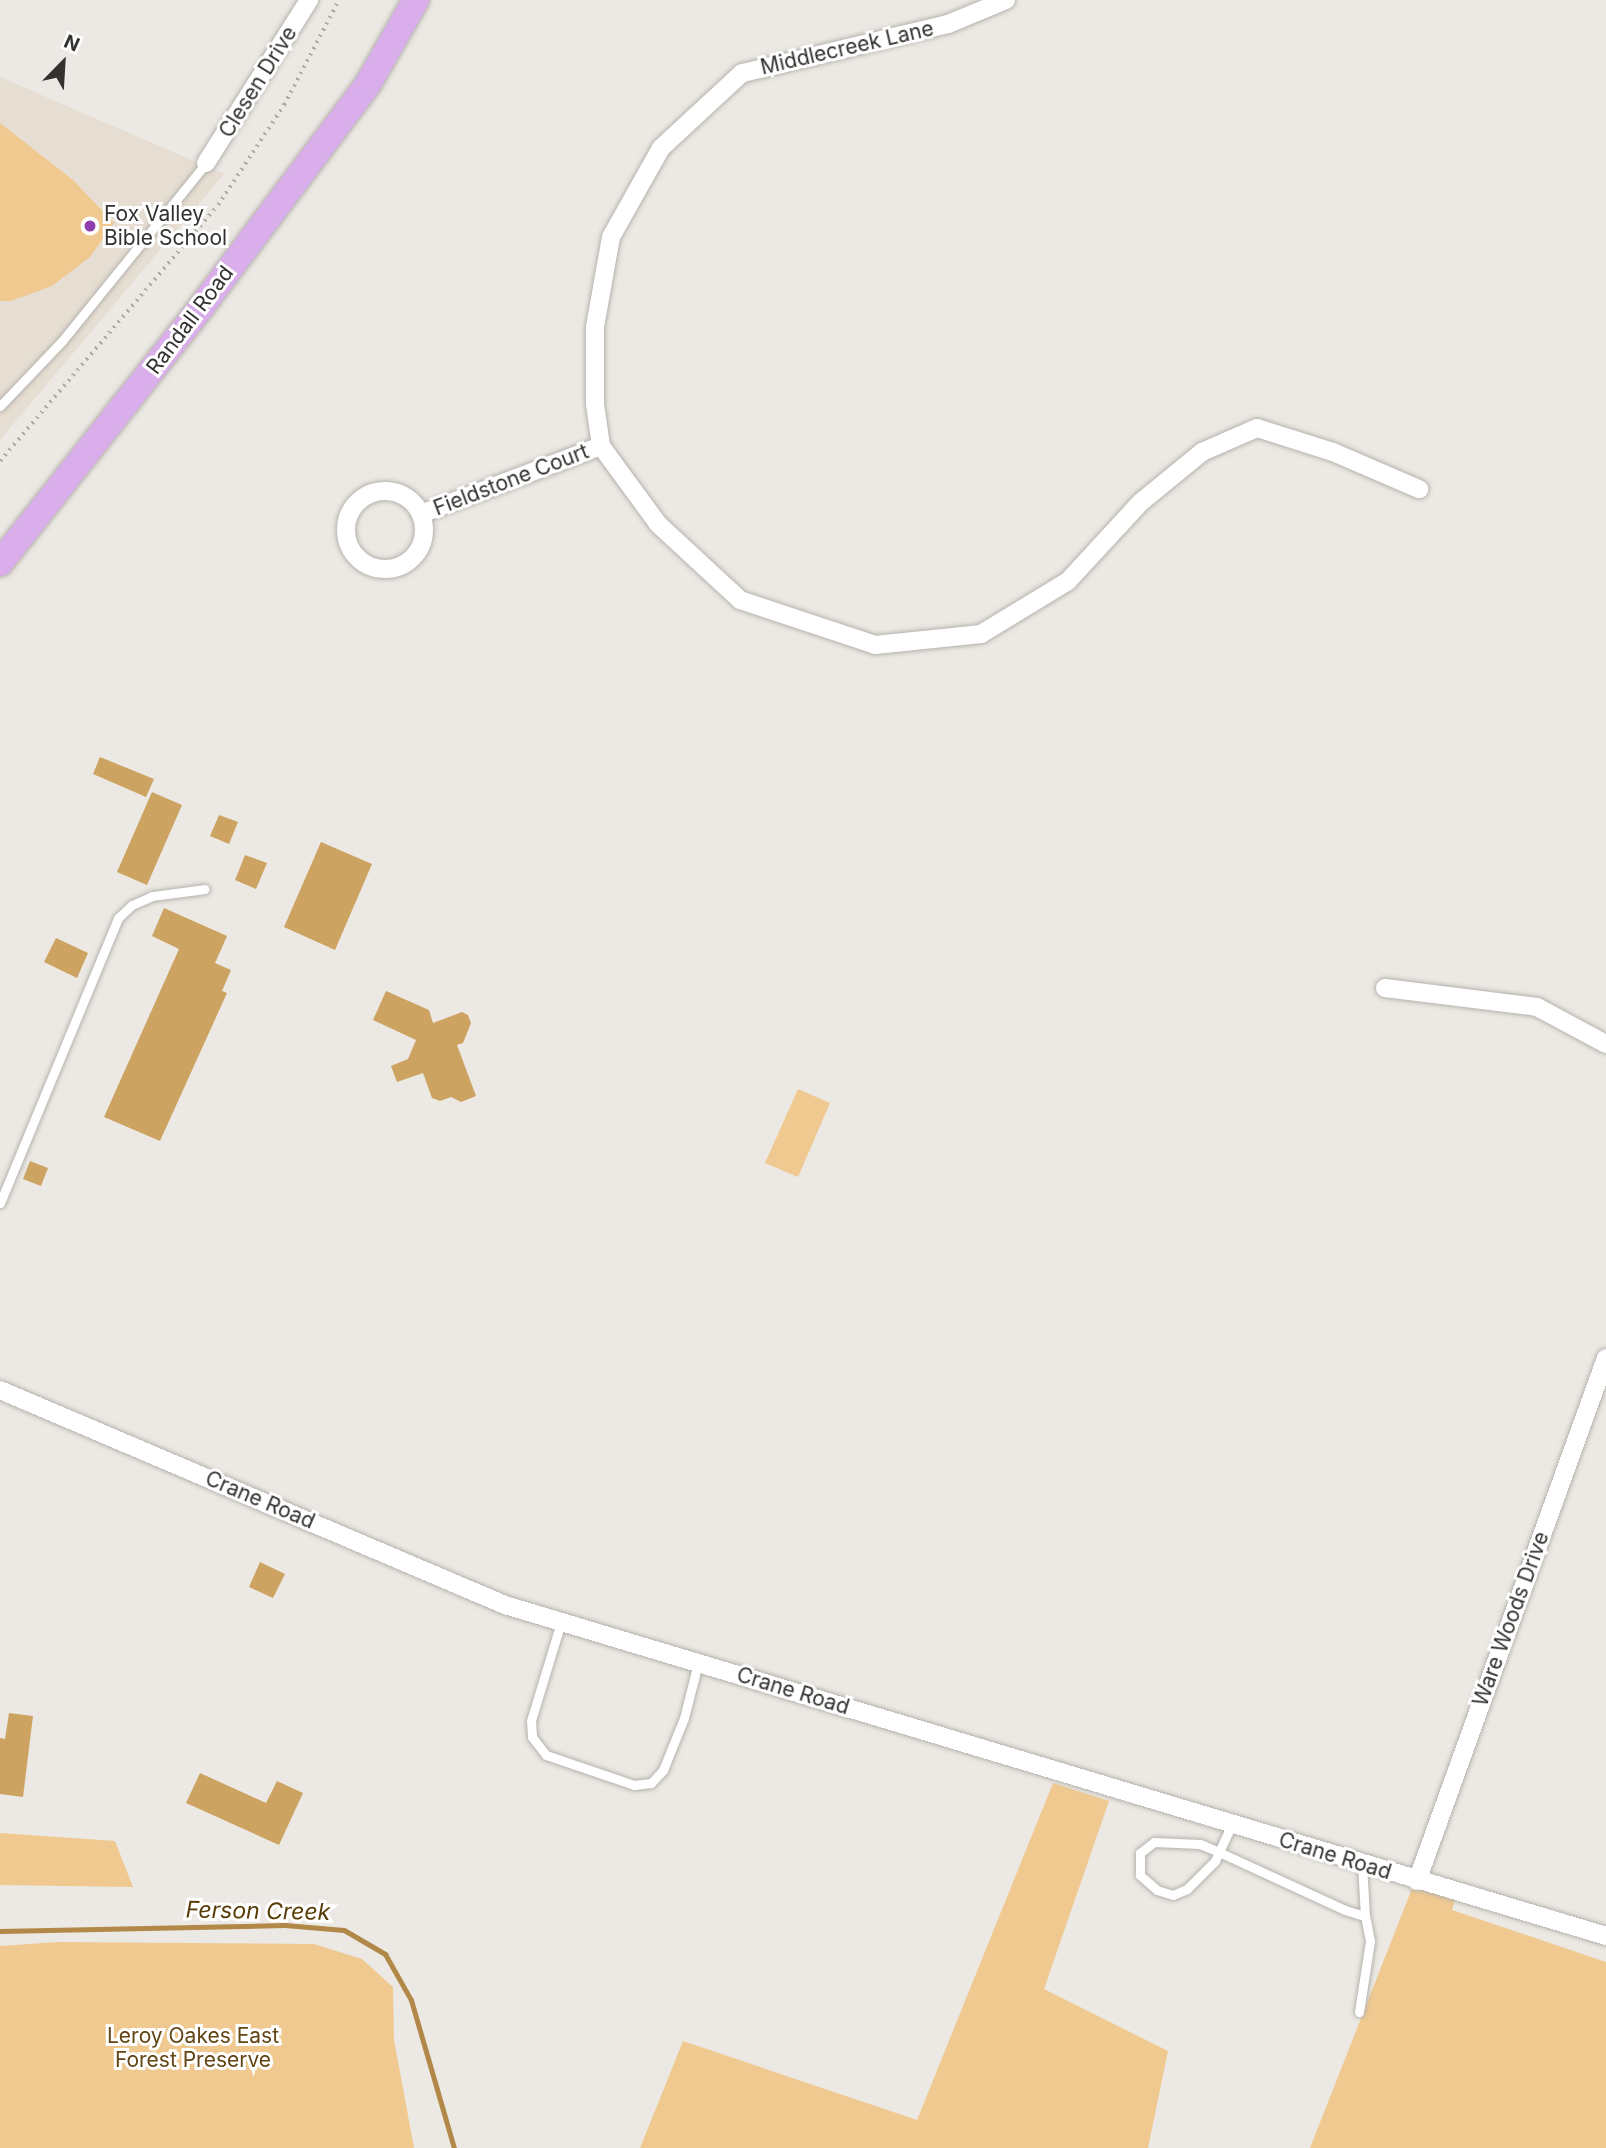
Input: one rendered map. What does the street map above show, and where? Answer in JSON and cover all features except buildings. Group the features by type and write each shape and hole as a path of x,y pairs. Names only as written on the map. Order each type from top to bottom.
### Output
{"main road":[{"name":"Randall Road","path":"0,563 202,306 368,84 416,0"}],"street":[{"name":"Clesen Drive","path":"206,163 309,0"},
{"name":"Middlecreek Lane","path":"1006,0 948,24 742,73 661,148 611,237 595,327 595,404 601,446 658,524 740,600 874,645 981,634 1068,581 1141,502 1202,452 1257,428 1333,452 1419,489"},
{"name":"Fieldstone Court","path":"421,514 601,446"},
{"name":"Fieldstone Court","path":"376,492 402,495 421,514 423,538 411,559 401,565 377,568 366,564 349,545 346,532 354,506 376,492"},
{"path":"1385,988 1537,1007 1606,1044"},
{"name":"Ware Woods Drive","path":"1416,1881 1606,1358"},
{"name":"Crane Road","path":"0,1390 505,1605 1606,1936"}],"lane":[{"path":"0,406 62,341 206,163"},
{"path":"0,1203 118,918 132,905 152,896 205,889"},
{"path":"561,1622 531,1721 532,1737 546,1755 634,1785 651,1783 663,1770 684,1718 698,1663"},
{"path":"1232,1824 1219,1852 1201,1878 1173,1895 1157,1890 1140,1875 1140,1853 1154,1842 1200,1844 1219,1852 1365,1916"},
{"path":"1359,2012 1370,1941 1365,1916 1362,1864"}],"path":[{"path":"0,461 218,205 284,105 339,0"}],"shaded area":[{"name":"Fox Valley Bible School","path":"0,77 224,174 0,440"}],"green space":[{"path":"0,123 73,180 114,223 90,257 52,286 11,301 0,301"},
{"path":"798,1089 830,1103 798,1177 765,1163"},
{"path":"1053,1783 1109,1801 1044,1989 1168,2051 1148,2148 640,2148 683,2041 917,2120"},
{"path":"0,1833 115,1841 133,1887 0,1885"},
{"path":"1413,1886 1455,1900 1452,1910 1606,1962 1606,2148 1310,2148"},
{"name":"Leroy Oakes East Forest Preserve","path":"58,1942 314,1944 362,1959 393,1987 394,2040 414,2148 0,2148 0,1946"}],"waterway":[{"name":"Ferson Creek","path":"0,1931 285,1925 344,1930 385,1954 411,2000 454,2148"}],"place":[{"name":"Fox Valley Bible School","path":"90,226"}]}
